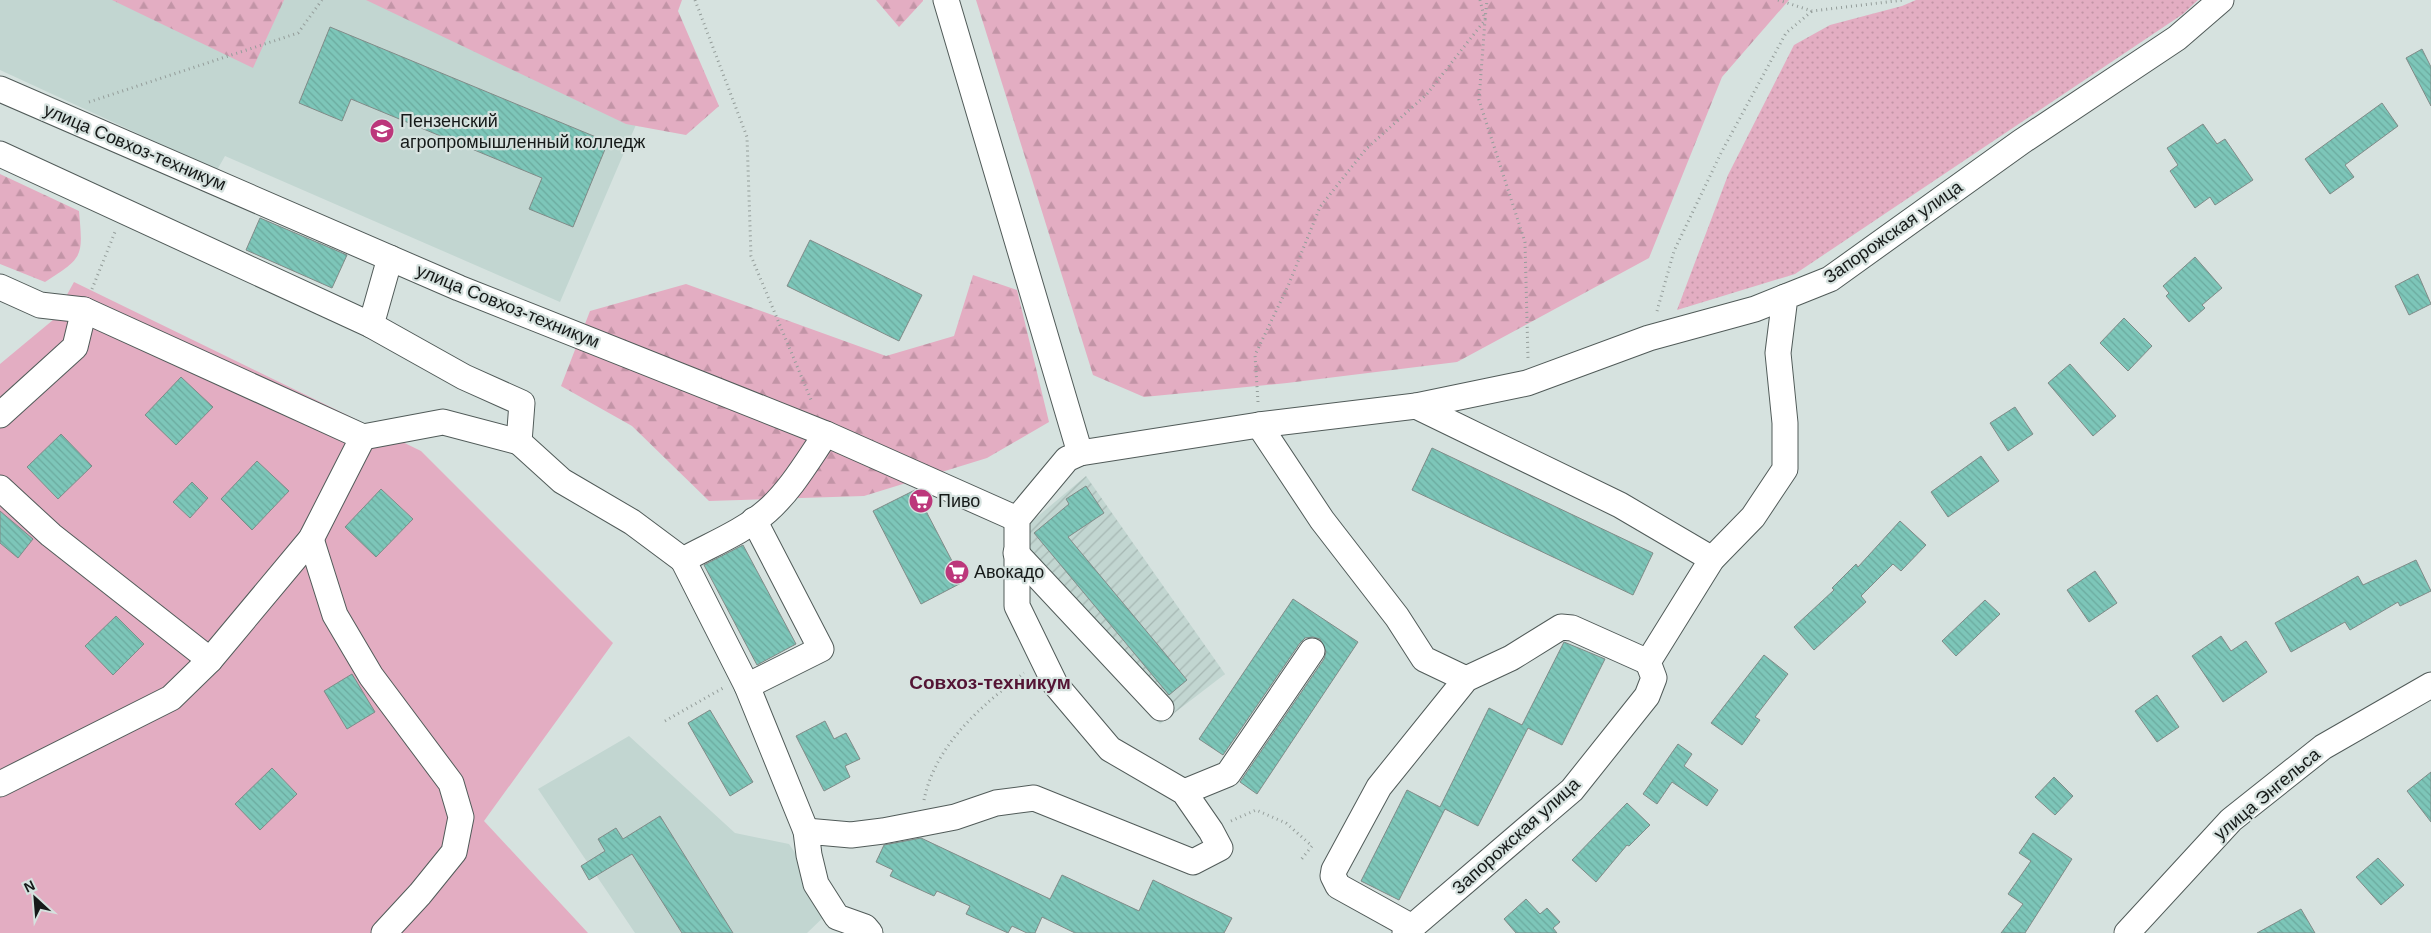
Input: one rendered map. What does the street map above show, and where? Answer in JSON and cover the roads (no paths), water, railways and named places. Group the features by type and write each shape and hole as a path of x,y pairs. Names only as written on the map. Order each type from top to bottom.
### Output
{"street":[{"path":"806,831 851,835 883,831 955,818 996,803 1034,798 1193,862 1220,848 1211,831 1184,792 1110,749 1055,684 1017,606 1017,518 1067,459 1080,453 946,0"},
{"name":"Запорожская улица","path":"1080,453 1259,425 1416,406 1529,382 1649,338 1755,309 1830,279 2021,142 2177,38 2221,0"},
{"name":"улица Совхоз-техникум","path":"0,89 459,288 826,434 1017,518"},
{"path":"0,154 371,325 464,377 522,402 519,442"},
{"path":"371,325 390,258"},
{"path":"0,287 40,305 84,310 363,437 444,422 519,442 562,481 632,522 683,560 745,681 806,831 809,855 816,884 837,917 864,927 870,933"},
{"path":"1409,930 1338,886 1333,876 1334,870 1380,787 1466,679 1511,658 1561,627 1572,628 1648,662 1712,559 1752,517 1785,469 1785,423 1778,353 1785,297"},
{"path":"0,415 75,347 84,310"},
{"path":"1416,406 1620,505 1712,559"},
{"path":"1259,425 1322,520 1398,617 1424,658 1466,679"},
{"path":"683,560 754,520 767,510 802,470 826,434"},
{"path":"0,784 171,698 210,660 311,539 363,437"},
{"path":"0,488 51,535 210,660"},
{"path":"745,681 821,649 754,520"},
{"path":"311,539 335,615 371,676 451,783 461,817 454,852 420,894 384,933"},
{"path":"1016,553 1161,708"},
{"path":"1184,792 1228,774 1312,651"},
{"name":"Запорожская улица","path":"1409,930 1572,790 1647,696 1654,678 1648,662"},
{"name":"улица Энгельса","path":"2127,933 2230,820 2323,747 2431,685"}],"place":[{"name":"Пензенский агропромышленный колледж","path":"382,131"},
{"name":"Пиво","path":"921,501"},
{"name":"Авокадо","path":"957,572"}],"district":[{"name":"Совхоз-техникум","path":"990,682"}]}
